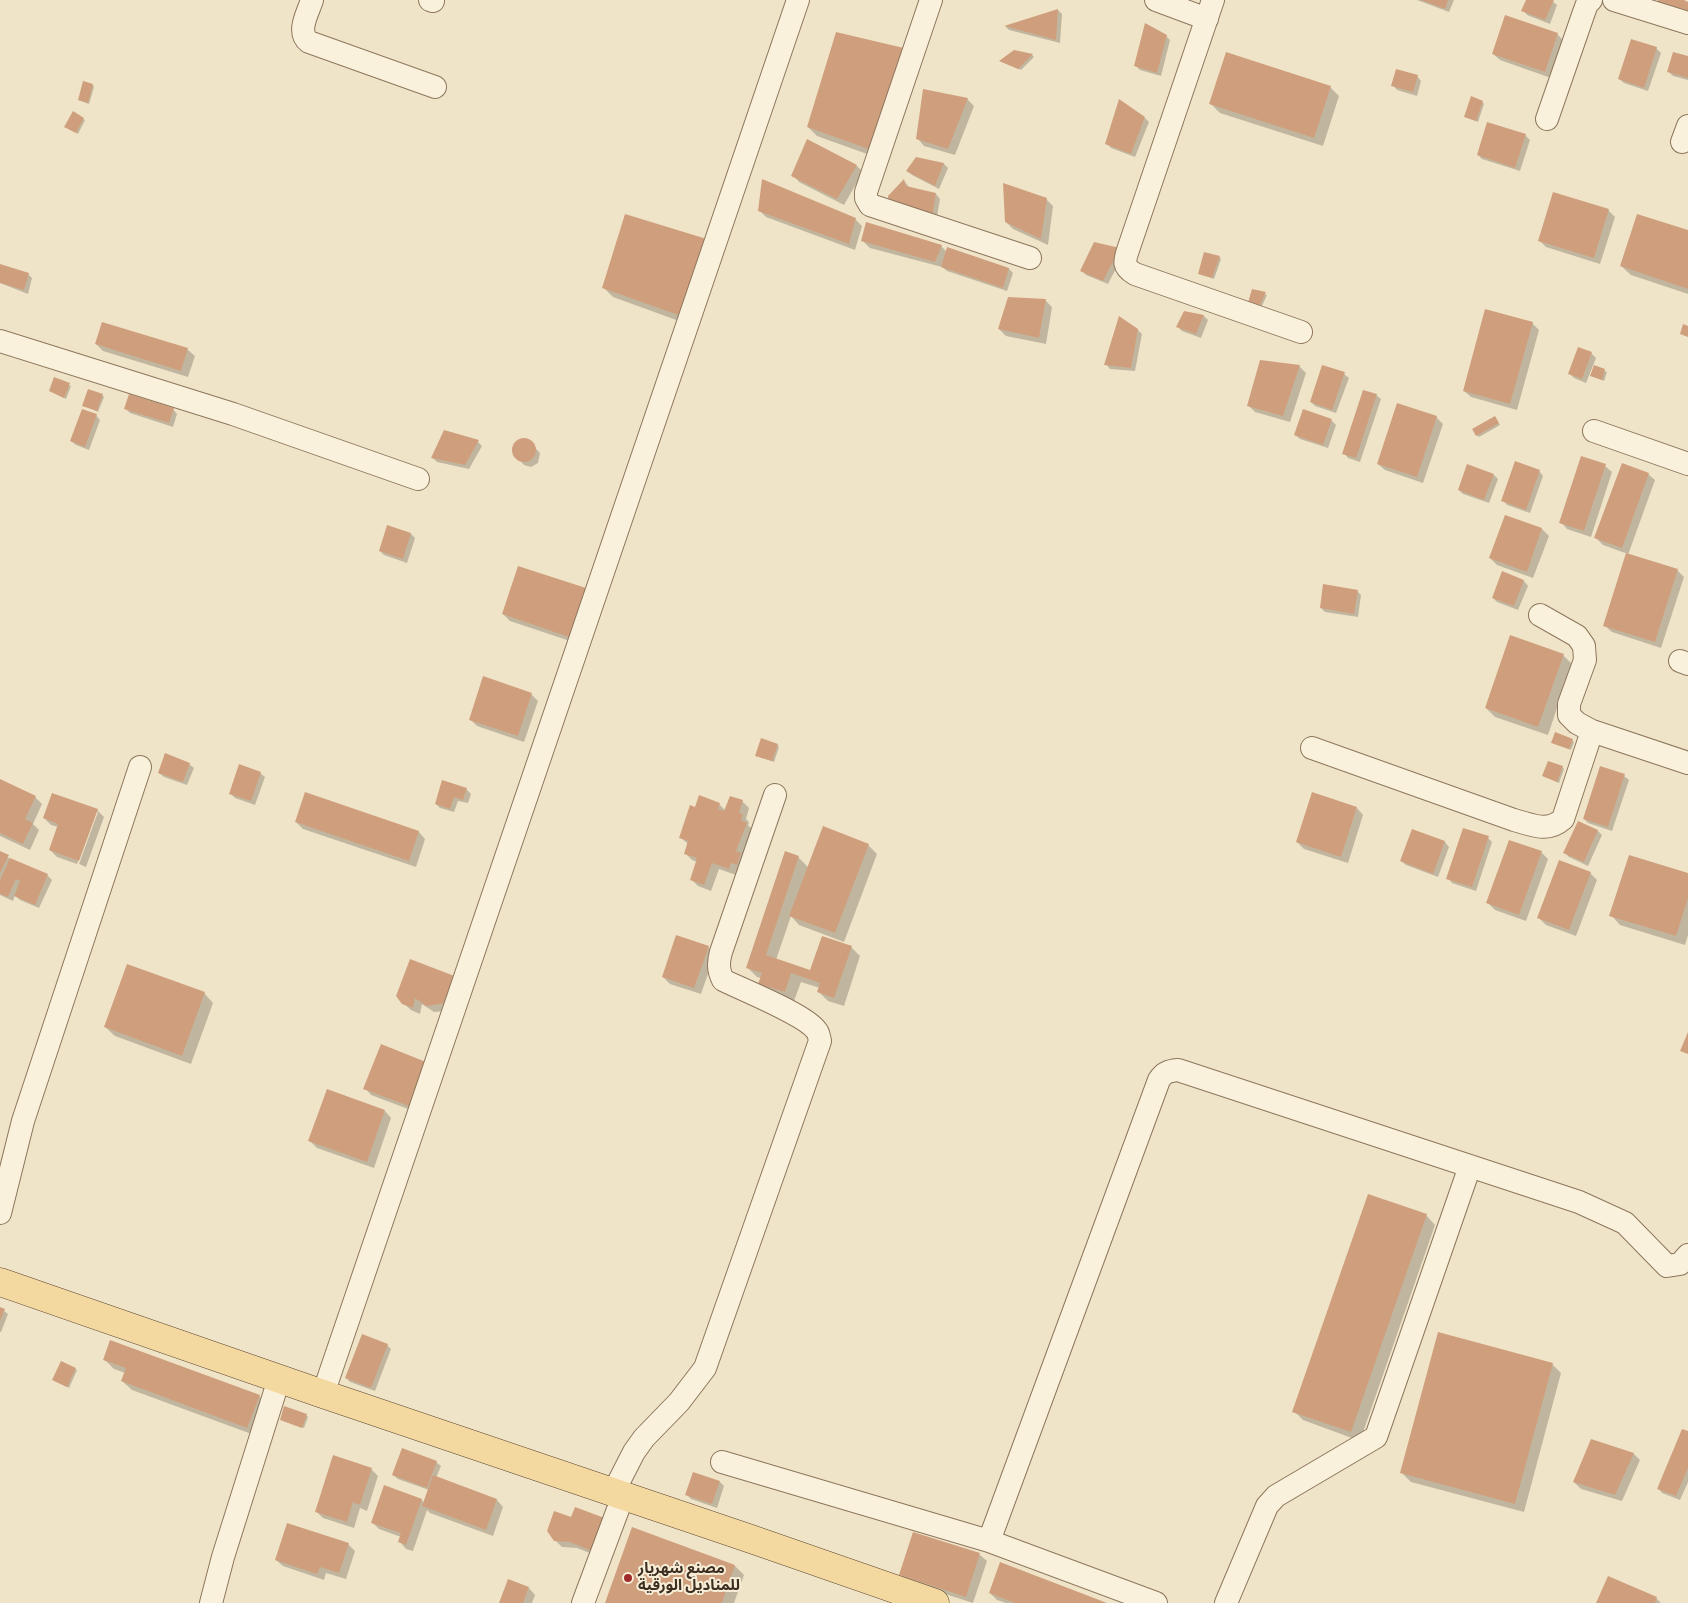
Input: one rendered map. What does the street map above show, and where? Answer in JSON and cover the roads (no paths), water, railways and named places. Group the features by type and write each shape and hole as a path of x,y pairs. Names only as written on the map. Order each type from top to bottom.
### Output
{"main road":[{"path":"0,1282 935,1603"}],"street":[{"path":"312,0 302,31 304,38 308,42 435,87"},
{"path":"323,1394 798,0"},
{"path":"931,0 866,192 866,198 870,205 1030,258"},
{"path":"1156,0 1210,9 1128,250 1126,264 1128,270 1207,300 1301,332"},
{"path":"1547,120 1586,4 1591,0"},
{"path":"1614,0 1688,23"},
{"path":"0,340 233,414 418,479"},
{"path":"1594,431 1688,464"},
{"path":"1540,615 1577,636 1584,646 1585,660 1569,704 1569,715 1577,723 1592,731 1688,763"},
{"path":"1312,748 1514,820 1540,827 1555,826 1563,819 1592,731"},
{"path":"0,1213 23,1121 140,767"},
{"path":"583,1603 618,1494 634,1452 644,1438 679,1402 704,1368 820,1041 816,1029 788,1011 723,980 719,972 718,962 721,952 775,795"},
{"path":"989,1541 1159,1080 1163,1073 1169,1070 1178,1070 1580,1202 1624,1223 1667,1266 1680,1264 1688,1255"},
{"path":"1226,1603 1267,1506 1276,1496 1376,1438 1470,1166"},
{"path":"211,1603 280,1379"},
{"path":"722,1462 989,1541 1156,1603"}],"place":[{"name":"مصنع شهريار للمناديل الورقية","path":"628,1578"}]}
